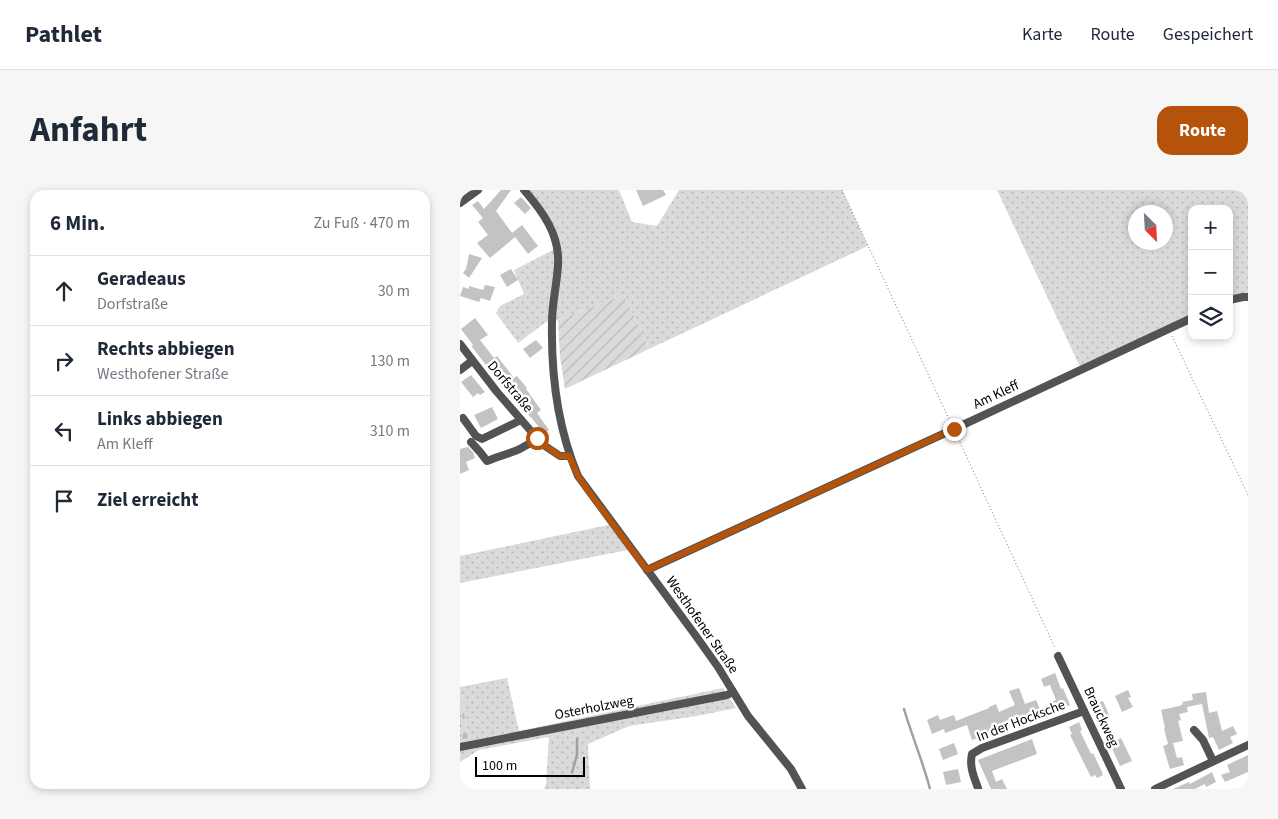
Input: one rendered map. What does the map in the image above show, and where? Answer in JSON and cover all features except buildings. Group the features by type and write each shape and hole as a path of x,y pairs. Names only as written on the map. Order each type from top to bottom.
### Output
{"street":[{"path":"460,203 478,190"},
{"name":"Westhofener Straße","path":"524,190 546,218 555,236 558,248 552,320 553,361 558,406 569,456 578,476 718,667 748,716 791,769 802,789"},
{"path":"1233,299 1243,296 1248,297"},
{"name":"Am Kleff","path":"647,570 1188,320"},
{"name":"Dorfstraße","path":"460,344 537,438 560,456 569,456"},
{"path":"460,370 472,361"},
{"path":"463,418 476,436 482,439 521,420"},
{"path":"471,442 487,461 520,449 537,438"},
{"name":"Brauckweg","path":"1058,656 1121,789"},
{"name":"Osterholzweg","path":"460,747 727,695 733,692"},
{"name":"In der Hocksche","path":"978,788 973,773 972,754 988,746 1084,711"},
{"path":"1194,730 1203,740 1213,761"},
{"path":"1155,789 1248,745"}],"path":[{"path":"1169,328 1248,495"}],"green space":[{"path":"524,190 619,190 632,222 657,226 679,190 842,190 868,246 649,349 624,295 558,320 546,322 518,343 496,313 500,306 524,294 514,270 557,248 555,236"},
{"path":"997,190 1248,190 1248,297 1233,299 1233,205 1188,205 1188,320 1081,369"},
{"path":"624,295 649,349 565,389 560,356 558,320"},
{"path":"613,524 633,549 460,583 460,556"},
{"path":"507,678 519,731 723,688 736,708 629,726 588,744 590,789 544,789 546,784 549,737 479,750 460,762 460,742 469,740 460,687"},
{"path":"460,687 469,741 460,742"}],"waterway":[{"path":"904,709 930,789"},
{"path":"572,772 577,755 577,739"}],"route":[{"path":"537,438 560,456 569,456 578,476 647,570 954,429"}]}
